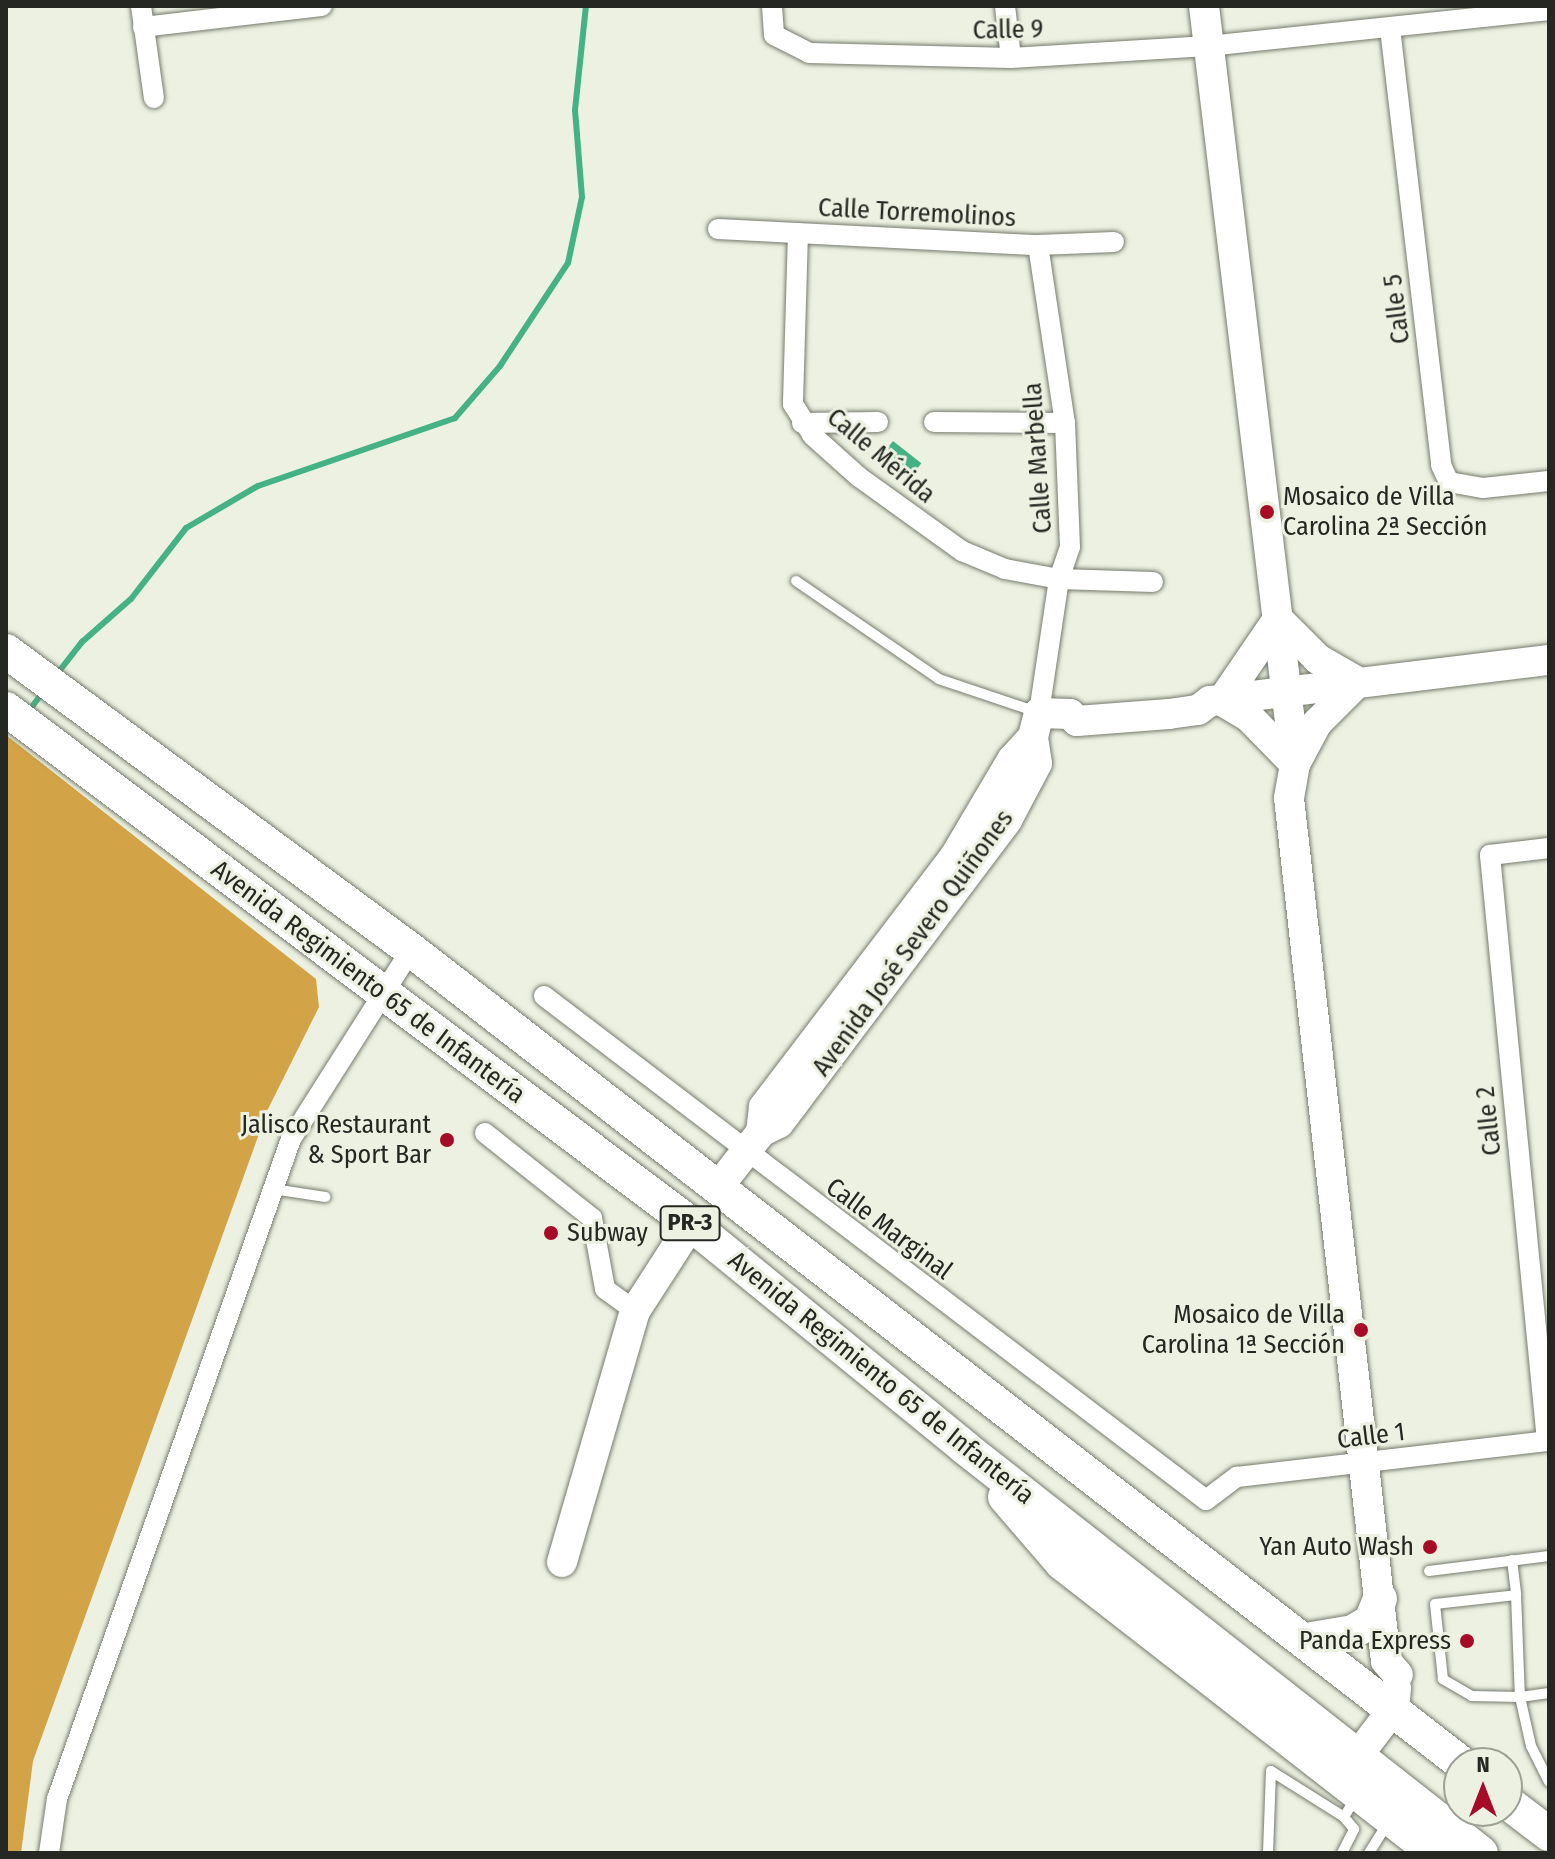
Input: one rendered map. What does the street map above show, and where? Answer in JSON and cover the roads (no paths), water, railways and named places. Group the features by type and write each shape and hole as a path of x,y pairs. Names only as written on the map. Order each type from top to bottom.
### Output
{"main road":[{"name":"Avenida Regimiento 65 de Infantería","path":"6,651 411,950 1306,1640 1396,1691 1447,1747"},
{"name":"Avenida Regimiento 65 de Infantería","path":"6,709 691,1224 964,1447 1062,1563 1350,1787"},
{"path":"1306,1640 1353,1632 1371,1621 1380,1599"},
{"path":"1350,1787 1434,1853"},
{"path":"1350,1787 1481,1853"},
{"path":"1523,1814 1549,1834"}],"street":[{"path":"141,6 154,98"},
{"path":"143,27 322,6"},
{"name":"Calle 9","path":"772,6 774,35 809,53 1011,58 1208,46 1549,10"},
{"path":"1005,6 1011,58"},
{"path":"1204,6 1295,772"},
{"name":"Calle 5","path":"1390,28 1441,465 1449,482 1483,488 1549,481"},
{"name":"Calle Torremolinos","path":"718,229 1038,245 1114,242"},
{"name":"Calle Mérida","path":"798,233 793,404 802,423 859,477 941,539 1005,569 1059,579 1153,582"},
{"name":"Calle Marbella","path":"1036,725 1059,579 1070,547 1065,423 1038,245"},
{"path":"802,423 878,422"},
{"path":"934,422 1065,423"},
{"path":"1278,619 1318,659 1358,682"},
{"path":"1216,701 1278,619"},
{"path":"1216,701 1549,660"},
{"path":"1350,1787 1396,1691 1407,1660 1374,1462 1289,798 1295,772 1317,723 1358,682"},
{"path":"1036,725 1070,714 1078,700 1168,704 1199,691 1249,717 1295,772"},
{"name":"Avenida José Severo Quiñones","path":"719,1186 753,1143 779,1123 807,1068 937,899 1012,760 1036,725"},
{"name":"Calle 2","path":"1548,1447 1490,855 1549,848"},
{"path":"49,1853 62,1784 291,1139 382,990 411,950"},
{"name":"Calle Marginal","path":"544,996 753,1143 1206,1500"},
{"path":"485,1133 592,1218 605,1289 635,1311"},
{"path":"562,1562 635,1311 691,1224"},
{"name":"Calle 1","path":"1206,1500 1237,1477 1548,1447"},
{"path":"1374,1462 1380,1599 1386,1661 1396,1691"}],"lane":[{"path":"796,581 939,679 1036,725"},
{"path":"273,1189 325,1197"},
{"path":"1429,1571 1549,1556"},
{"path":"1512,1560 1520,1697 1531,1746 1549,1782"},
{"path":"1516,1595 1435,1604 1443,1679 1472,1696 1520,1697 1549,1693"},
{"path":"1268,1853 1271,1771 1350,1787 1354,1829 1342,1853"},
{"path":"1369,1853 1391,1819"}],"waterway":[{"path":"57,674 82,642 131,599 186,528 258,486 455,418 500,366 568,263 582,197 575,110 586,6"},
{"path":"28,712 43,692"}],"place":[{"name":"Mosaico de Villa Carolina 2ª Sección","path":"1267,512"},
{"name":"Jalisco Restaurant & Sport Bar","path":"447,1140"},
{"name":"Subway","path":"551,1233"},
{"name":"Mosaico de Villa Carolina 1ª Sección","path":"1361,1330"},
{"name":"Yan Auto Wash","path":"1430,1547"},
{"name":"Panda Express","path":"1467,1641"}]}
